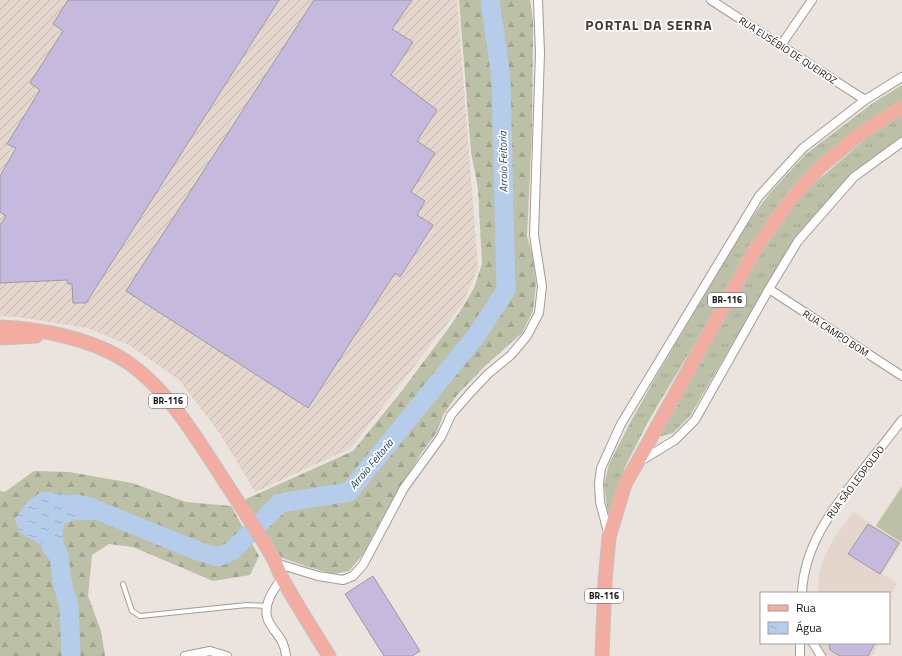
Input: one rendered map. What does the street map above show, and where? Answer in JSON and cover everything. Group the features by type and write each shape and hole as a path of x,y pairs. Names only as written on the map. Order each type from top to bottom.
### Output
{"main road":[{"name":"BR-116","path":"602,656 604,581 609,536 625,484 756,248 790,200 820,167 862,133 902,107"},
{"name":"BR-116","path":"0,327 16,327 64,336 99,347 129,363 151,382 190,427 274,560 282,578 328,656"},
{"name":"BR-116","path":"0,338 64,336"}],"street":[{"path":"274,560 318,576 343,580 353,576 363,565 404,488 441,437 451,415 474,388 511,355 528,336 539,313 542,286 534,235 540,53 538,0"},
{"name":"RUA EUSÉBIO DE QUEIROZ","path":"711,0 865,100"},
{"path":"782,45 812,0"},
{"path":"609,536 600,502 599,483 601,468 621,424 759,196 803,148 865,100 902,77"},
{"path":"637,463 675,440 695,420 798,241 854,177 902,142"},
{"name":"RUA CAMPO BOM","path":"769,289 902,376"},
{"name":"RUA SÃO LEOPOLDO","path":"802,592 802,583 812,549 824,523 840,498 902,420"},
{"path":"282,578 272,592 267,606 268,618 279,635 285,648 286,656"},
{"path":"800,644 800,656"},
{"path":"814,644 821,656"},
{"path":"185,656 210,652 227,656"}],"lane":[{"path":"123,584 132,611 140,616 247,605 267,606"}],"shaded area":[{"path":"0,0 457,0 478,268 463,303 351,448 255,492 221,435 179,380 129,345 87,328 19,317 0,316"},
{"path":"902,485 902,543 882,574 897,583 890,596 890,592 818,592 819,574 824,558 834,538 853,512 875,526"},
{"path":"819,644 878,644 872,656 825,656"}],"green space":[{"path":"459,0 530,0 533,20 532,131 527,236 532,254 536,283 533,311 522,333 485,366 457,395 443,415 437,432 422,452 381,520 365,552 349,571 333,574 277,556 244,500 353,451 401,392 448,329 474,288 482,264 478,189 471,152"},
{"path":"902,85 902,101 775,210 752,242 704,328 649,420 625,467 608,514 604,485 609,464 657,375 746,225 769,194 806,154 873,103"},
{"path":"902,114 902,137 851,176 792,242 690,416 673,433 655,438 760,249 790,208 809,188 869,136"},
{"path":"34,471 69,472 132,483 186,502 231,506 259,556 250,575 213,581 133,547 109,544 92,555 88,596 101,631 105,656 0,656 0,491 5,492"},
{"path":"902,487 902,540 901,542 876,526"}],"water":[{"path":"41,492 52,492 77,499 105,513 107,520 76,520 65,523 63,531 64,543 69,555 61,570 59,556 19,532 15,519 27,502"}],"building":[{"path":"68,0 279,0 86,303 73,303 72,284 68,284 67,280 0,283 0,225 6,216 0,212 0,176 16,148 7,144 40,90 30,83 63,31 53,24"},
{"path":"314,0 412,0 392,29 413,42 391,75 437,110 417,141 435,153 411,192 425,201 417,215 433,225 400,277 395,273 308,408 126,291"},
{"path":"868,524 899,543 880,574 848,554"},
{"path":"373,576 420,651 412,656 384,656 345,594"},
{"path":"829,644 874,644 868,656 840,656 830,650"}],"waterway":[{"name":"Arroio Feitoria","path":"74,504 87,506 198,551 218,557 232,551 280,503 349,492 476,336 506,290 501,78 490,0"},
{"name":"Arroio Feitoria","path":"51,547 59,556 62,581 69,607 71,656"}],"district":[{"name":"PORTAL DA SERRA","path":"649,25"}]}
